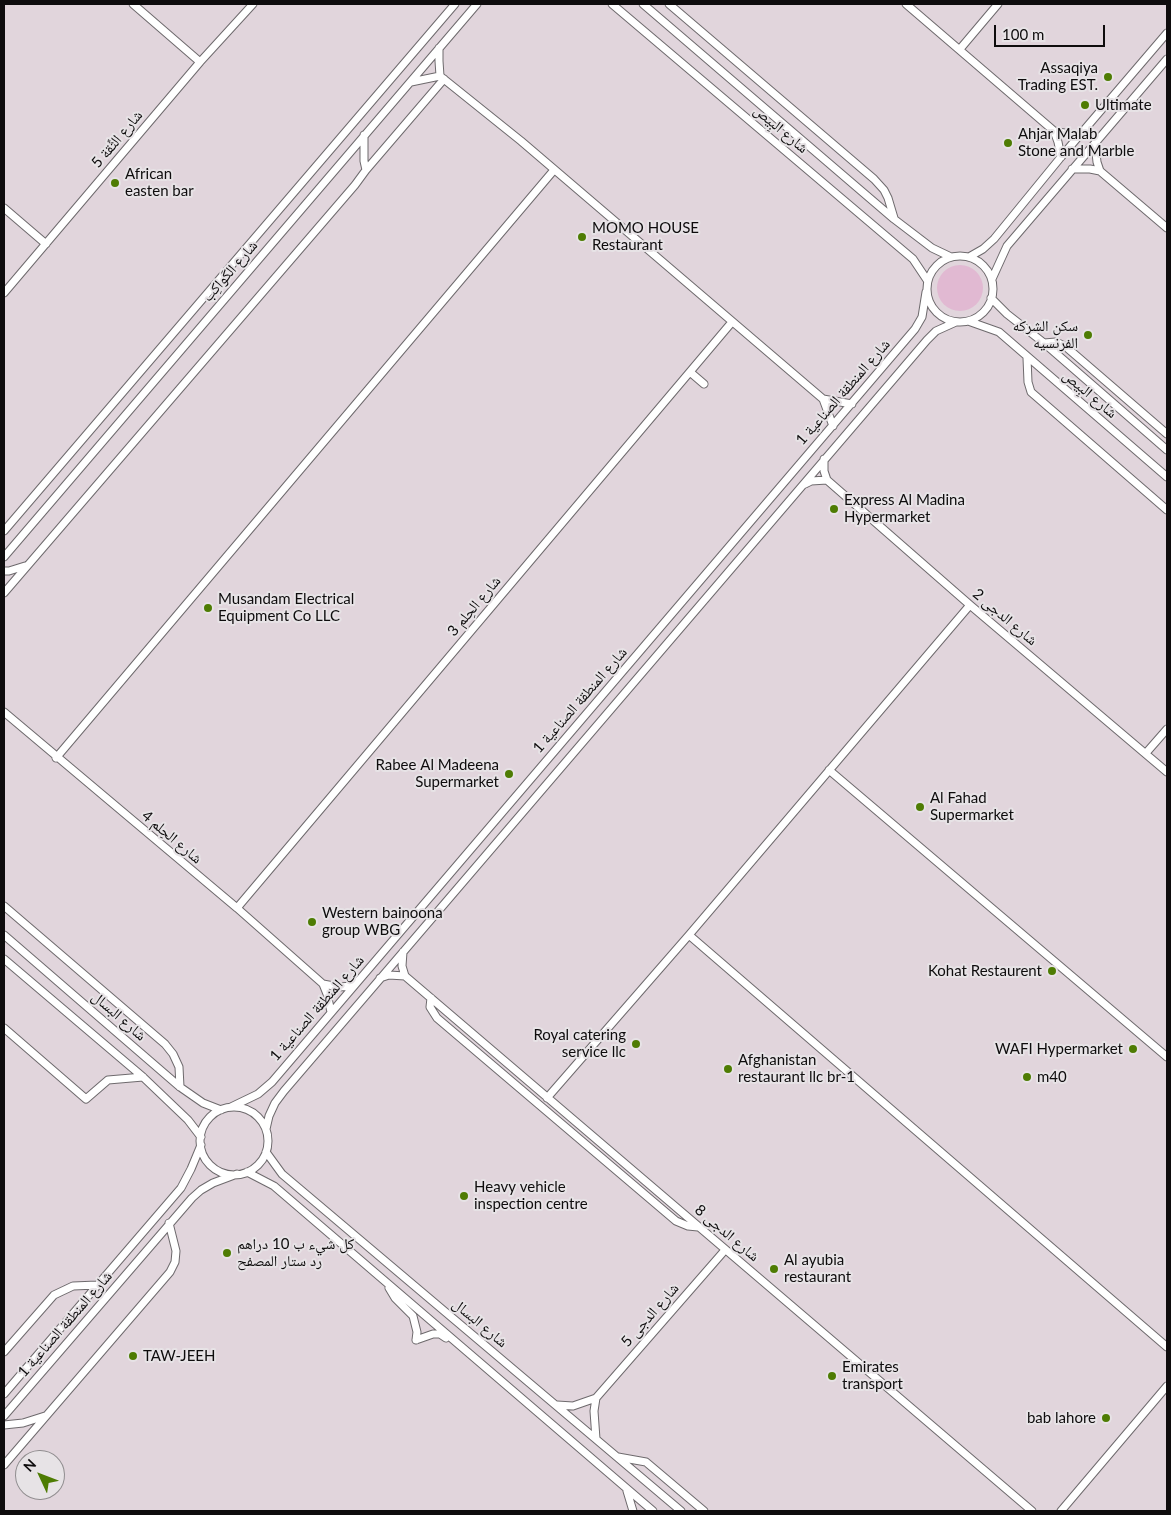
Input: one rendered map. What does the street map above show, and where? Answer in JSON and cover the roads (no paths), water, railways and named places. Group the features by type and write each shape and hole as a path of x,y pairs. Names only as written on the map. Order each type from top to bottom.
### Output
{"street":[{"path":"132,4 200,62"},
{"name":"شارع الثِّقة 5","path":"4,293 200,62 252,4"},
{"name":"شارع الكَواكِب","path":"4,531 455,4"},
{"name":"شارع الكَواكِب","path":"4,557 477,4"},
{"name":"شارع البِيص","path":"612,4 913,259 928,280"},
{"name":"شارع البِيص","path":"643,4 894,219 932,248 951,257"},
{"path":"669,4 874,179 884,190 888,198 894,219"},
{"path":"906,4 1054,131 1061,157"},
{"path":"960,49 998,4"},
{"path":"969,257 983,249 994,239 1167,33"},
{"path":"440,47 438,60 442,77 823,399 833,426"},
{"path":"992,279 1007,246 1167,59"},
{"path":"411,82 442,77"},
{"path":"4,593 355,185 442,77"},
{"path":"1054,131 1079,136"},
{"path":"364,135 366,170"},
{"path":"1095,144 1100,171"},
{"path":"1072,169 1090,168 1100,171 1167,228"},
{"path":"56,758 554,170"},
{"path":"4,208 46,244"},
{"path":"951,257 969,257 979,262 987,269 992,279 993,289 986,308 978,316 968,321 956,322 945,319 936,312 926,292 932,270 940,262 951,257"},
{"name":"شارع المنطقة الصناعية 1","path":"231,1107 258,1094 272,1082 852,404 915,329 922,317 926,292"},
{"name":"شارع البِيص","path":"991,298 1007,314 1044,343 1167,450"},
{"name":"شارع البِيص","path":"968,321 999,332 1167,477"},
{"name":"شارع الحِلم 3","path":"236,908 732,322"},
{"name":"شارع المنطقة الصناعية 1","path":"266,1130 269,1116 275,1103 284,1091 403,951 926,340 936,331 956,322"},
{"path":"1044,343 1056,342 1065,346 1167,434"},
{"path":"1027,358 1028,382 1032,392 1167,510"},
{"path":"690,372 704,384"},
{"path":"823,399 852,404"},
{"path":"801,486 811,481 827,480 824,472 824,460"},
{"name":"شارع الدجى 2","path":"827,480 970,605 1167,772"},
{"path":"4,571 29,564"},
{"path":"547,1098 689,935 970,605"},
{"name":"شارع الحِلم 4","path":"4,712 56,758 236,908 322,984 327,994 331,1012"},
{"path":"1146,753 1167,729"},
{"path":"829,770 1167,1057"},
{"path":"4,906 165,1044 173,1054 179,1067 180,1087"},
{"name":"شارع البسال","path":"4,935 180,1087 203,1102 221,1110"},
{"path":"689,935 1167,1347"},
{"path":"380,978 390,975 405,976 402,966 403,951"},
{"name":"شارع البسال","path":"4,959 143,1077 188,1120 201,1137"},
{"name":"شارع الدجى 8","path":"405,976 1032,1511"},
{"path":"322,984 339,987 353,986"},
{"path":"431,998 431,1011 437,1018 676,1221 688,1226 698,1226"},
{"path":"4,1028 86,1099 108,1080 143,1077"},
{"path":"240,1107 256,1115 266,1130 268,1140 266,1152 262,1160 247,1172 227,1174 211,1166 203,1153 201,1137 207,1121 221,1110 240,1107"},
{"name":"شارع المنطقة الصناعية 1","path":"4,1394 181,1188 201,1145"},
{"name":"شارع البسال","path":"266,1152 282,1174 681,1511"},
{"name":"شارع البسال","path":"247,1172 274,1186 653,1511"},
{"name":"شارع المنطقة الصناعية 1","path":"4,1416 192,1198 201,1190 237,1174"},
{"path":"4,1465 173,1267 176,1252 169,1223"},
{"name":"شارع الدجى 5","path":"596,1398 725,1250"},
{"path":"387,1284 395,1298 413,1316 417,1332 416,1340 440,1334 455,1342"},
{"path":"5,1349 54,1295 73,1286 97,1285"},
{"path":"1061,1511 1167,1386"},
{"path":"556,1405 573,1406 596,1398 594,1411 596,1439"},
{"path":"4,1425 22,1423 47,1415"},
{"path":"618,1457 646,1462 704,1511"},
{"path":"626,1488 632,1502 633,1511"}],"place":[{"name":"Assaqiya Trading EST.","path":"1108,77"},
{"name":"Ultimate","path":"1085,105"},
{"name":"Ahjar Malab Stone and Marble","path":"1008,143"},
{"name":"African easten bar","path":"115,183"},
{"name":"MOMO HOUSE Restaurant","path":"582,237"},
{"name":"سكن الشركه الفرنسيه","path":"1088,335"},
{"name":"Express Al Madina Hypermarket","path":"834,509"},
{"name":"Musandam Electrical Equipment Co LLC","path":"208,608"},
{"name":"Rabee Al Madeena Supermarket","path":"509,774"},
{"name":"Al Fahad Supermarket","path":"920,807"},
{"name":"Western bainoona group WBG","path":"312,922"},
{"name":"Kohat Restaurent","path":"1052,971"},
{"name":"Royal catering service llc","path":"636,1044"},
{"name":"WAFI Hypermarket","path":"1133,1049"},
{"name":"Afghanistan restaurant llc br-1","path":"728,1069"},
{"name":"m40","path":"1027,1077"},
{"name":"Heavy vehicle inspection centre","path":"464,1196"},
{"name":"كل شيء ب 10 دراهم رد ستار المصفح","path":"227,1253"},
{"name":"Al ayubia restaurant","path":"774,1269"},
{"name":"TAW-JEEH","path":"133,1356"},
{"name":"Emirates transport","path":"832,1376"},
{"name":"bab lahore","path":"1106,1418"}]}
